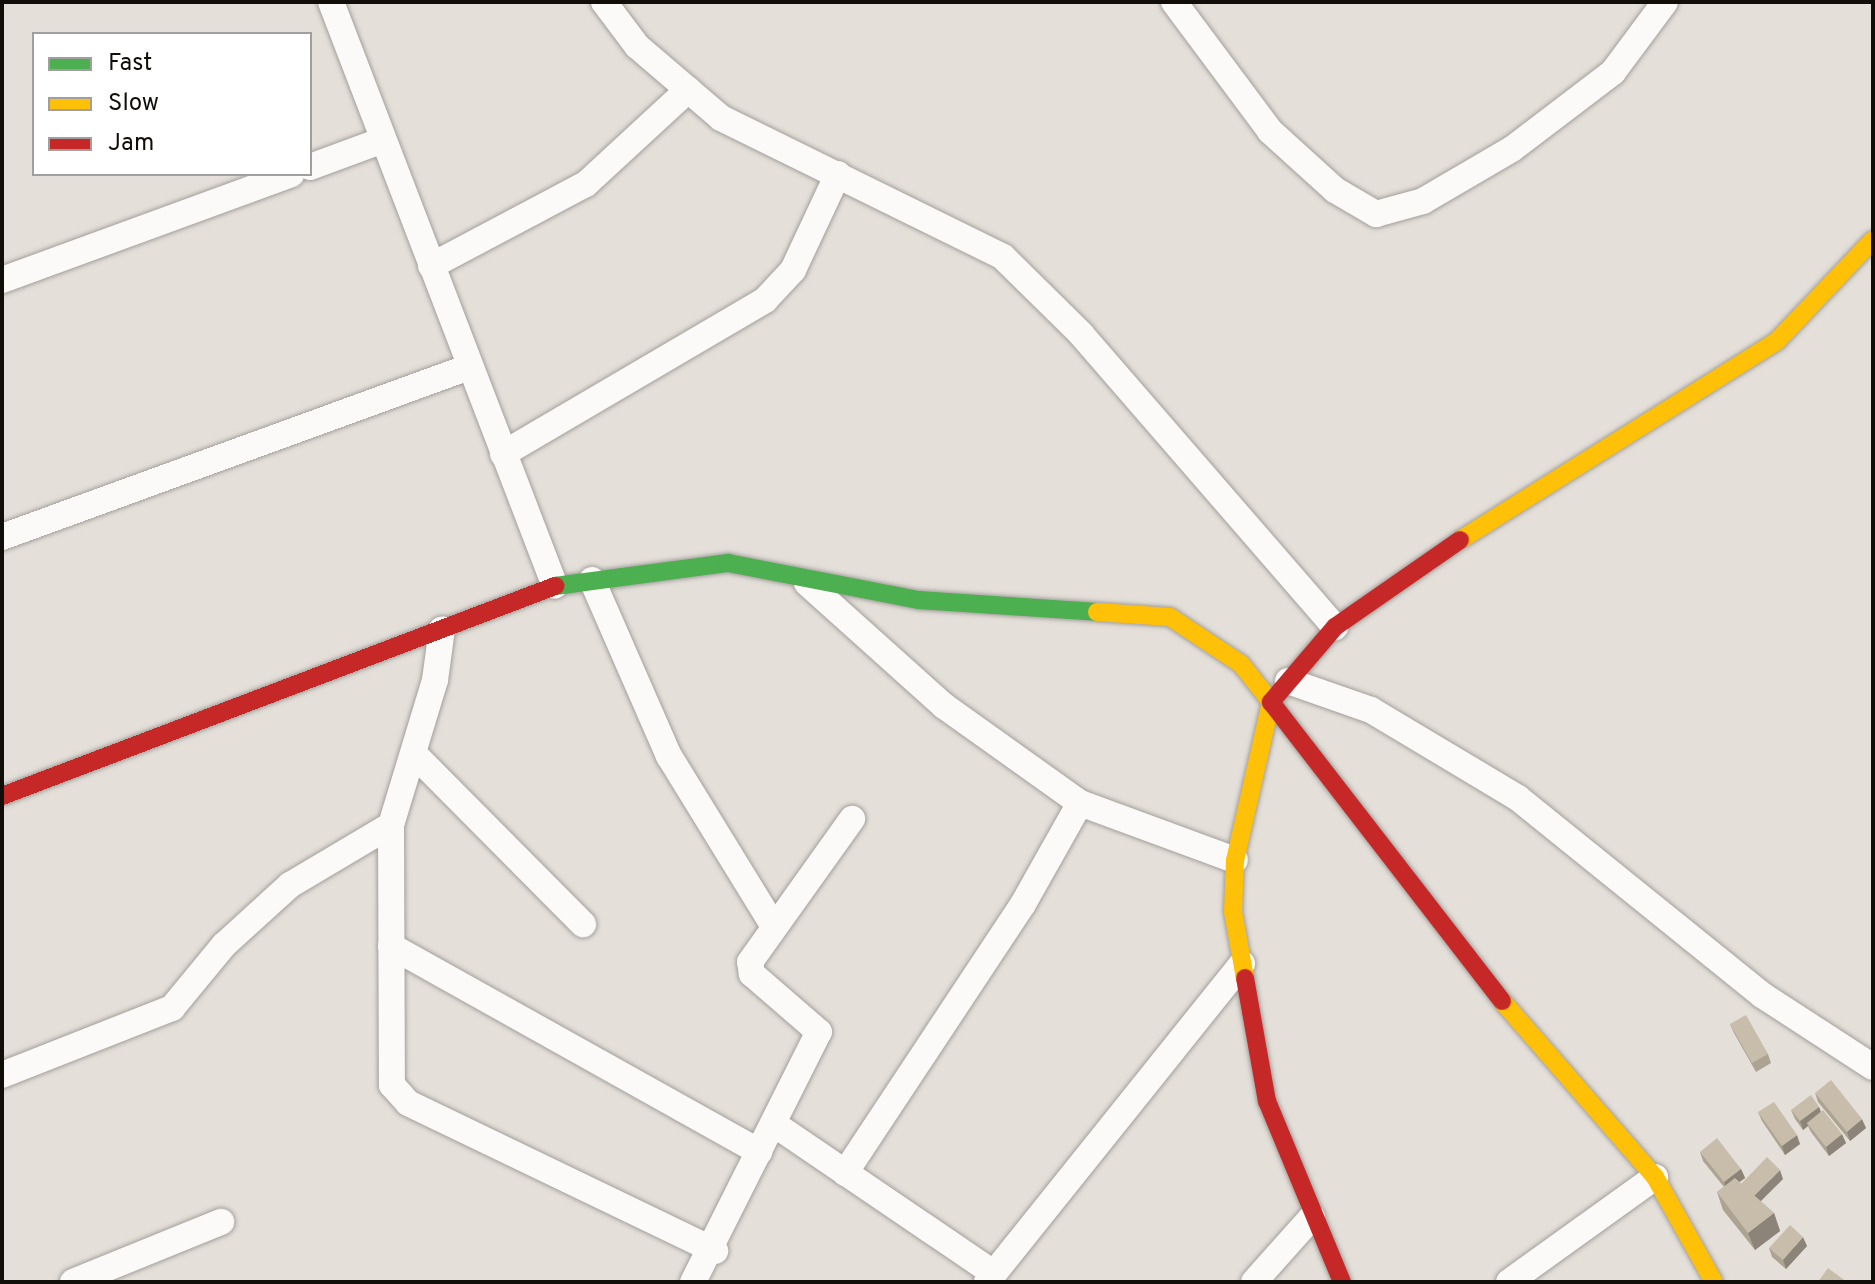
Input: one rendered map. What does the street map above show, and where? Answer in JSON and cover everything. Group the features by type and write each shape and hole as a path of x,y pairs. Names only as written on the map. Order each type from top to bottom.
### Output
{"street":[{"path":"604,2 637,46 721,118 1003,257 1081,334 1335,627"},
{"path":"1174,2 1270,131 1335,190 1376,214 1423,201 1512,149 1613,72 1665,2"},
{"path":"329,6 555,586"},
{"path":"431,266 586,184 688,90"},
{"path":"312,166 383,140"},
{"path":"503,454 765,300 793,270 838,174"},
{"path":"2,280 286,176"},
{"path":"1342,1282 1312,1217 1267,1101 1233,912 1235,860 1271,702 1335,627 1475,527 1777,341 1873,240"},
{"path":"2,537 470,367"},
{"path":"2,796 555,586 592,580 728,563 807,583 918,600 1170,617 1241,664 1489,984 1655,1177 1688,1247 1714,1282"},
{"path":"592,580 669,756 773,925"},
{"path":"807,583 944,706 1080,803 1235,860"},
{"path":"442,629 414,754 391,825 392,1085 408,1103 715,1251"},
{"path":"1288,681 1371,710 1518,798 1762,995 1873,1067"},
{"path":"414,754 583,924"},
{"path":"845,1173 1023,904 1080,803"},
{"path":"693,1282 715,1251 759,1152 819,1032 749,968 773,925 852,819"},
{"path":"2,1075 172,1008 224,945 290,885 391,825"},
{"path":"391,946 759,1152"},
{"path":"774,1124 990,1277 1242,964"},
{"path":"1509,1282 1655,1177"},
{"path":"1254,1282 1312,1217"},
{"path":"73,1282 221,1222"}],"building":[{"path":"1746,1015 1768,1054 1752,1063 1730,1024"},
{"path":"1831,1080 1862,1119 1847,1132 1815,1093"},
{"path":"1811,1095 1819,1107 1800,1121 1791,1110"},
{"path":"1774,1102 1797,1135 1782,1146 1758,1112"},
{"path":"1823,1110 1842,1134 1826,1147 1807,1123"},
{"path":"1717,1138 1741,1169 1724,1182 1700,1152"},
{"path":"1767,1157 1780,1170 1754,1196 1741,1184"},
{"path":"1735,1178 1774,1213 1748,1233 1717,1192"},
{"path":"1790,1225 1803,1237 1783,1260 1769,1248"},
{"path":"1828,1268 1847,1282 1818,1282"}],"traffic: fast":[{"path":"555,586 728,563 918,600 1097,612"}],"traffic: slow":[{"path":"1460,540 1777,341 1873,240"},
{"path":"1097,612 1170,617 1241,664 1271,702 1235,860 1233,912 1245,978"},
{"path":"1502,1001 1655,1177 1714,1282"}],"traffic: jam":[{"path":"1460,540 1335,627 1271,702 1502,1001"},
{"path":"2,796 555,586"},
{"path":"1245,978 1267,1101 1342,1282"}]}
